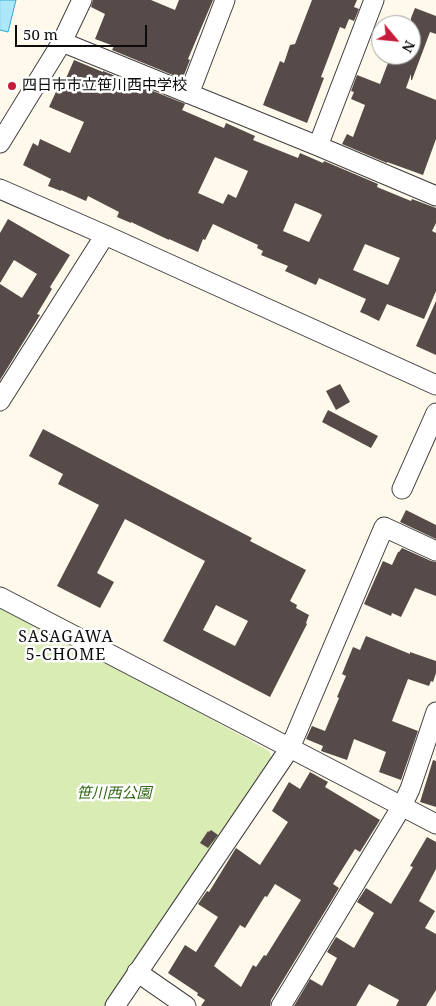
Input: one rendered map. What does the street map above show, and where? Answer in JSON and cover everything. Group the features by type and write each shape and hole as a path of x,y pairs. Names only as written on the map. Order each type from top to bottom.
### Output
{"street":[{"path":"0,143 62,42 82,0"},
{"path":"189,94 225,0"},
{"path":"318,146 374,0"},
{"path":"62,42 436,196"},
{"path":"0,189 436,385"},
{"path":"0,401 105,235"},
{"path":"402,488 436,413"},
{"path":"115,1006 290,748 384,527 436,551"},
{"path":"0,597 436,824"},
{"path":"281,1006 402,806 410,789 436,712"},
{"path":"137,972 186,1006"}],"green space":[{"name":"笹川西公園","path":"0,608 84,649 269,751 272,759 105,1006 0,1006"}],"water":[{"path":"0,0 16,0 8,32 0,30"}],"building":[{"path":"93,0 151,0 175,10 179,0 213,0 188,59 190,60 184,75 180,78 112,50 114,46 95,39 105,14 91,7"},
{"path":"312,0 357,0 354,7 359,9 354,21 349,19 345,29 340,27 321,77 324,78 307,123 263,105 280,61 284,63 290,45 295,44"},
{"path":"415,8 436,16 436,34 430,32 421,56 421,15 412,15"},
{"path":"74,60 183,103 185,104 182,110 224,128 226,123 255,136 253,140 298,158 300,153 323,163 324,161 378,184 377,187 411,201 412,199 436,208 436,223 432,231 436,233 436,291 424,319 387,304 379,321 360,312 366,299 319,278 316,285 285,271 288,266 261,255 263,251 257,248 258,245 213,224 205,240 203,239 198,252 117,217 119,212 88,196 86,201 48,186 51,179 23,165 33,143 38,146 40,139 70,153 84,122 49,107 61,81 64,83","holes":["215,157 248,171 236,198 228,194 223,204 198,193","295,203 322,215 309,242 283,231","365,244 400,258 388,285 353,270"]},
{"path":"387,65 418,65 412,80 411,74 406,88 436,100 436,139 423,175 387,163 342,144 347,134 353,137 365,105 351,99 354,92 351,91 357,75 380,84"},
{"path":"8,219 70,255 50,287 52,289 37,314 40,315 0,380 0,284 22,298 37,274 14,260 0,283 0,233"},
{"path":"436,301 436,355 416,346"},
{"path":"340,384 350,402 336,410 326,391"},
{"path":"328,410 378,436 371,448 322,422"},
{"path":"43,429 252,538 250,541 306,570 290,601 297,605 296,608 309,615 307,624 270,697 163,641 205,561 125,519 97,573 114,582 100,608 57,586 99,505 58,484 63,474 29,456","holes":["216,605 248,621 235,646 203,630"]},
{"path":"406,510 436,525 436,539 400,522"},
{"path":"402,548 436,562 436,596 415,588 401,617 392,613 391,616 364,604 383,561 392,565"},
{"path":"366,636 410,654 410,652 436,661 436,673 433,682 431,681 429,686 408,679 392,721 418,731 401,780 379,772 386,752 354,739 347,760 321,751 323,746 306,739 312,726 325,731 339,698 337,697 346,676 342,674 353,647 360,650"},
{"path":"433,760 436,761 436,807 420,802"},
{"path":"310,772 328,782 325,787 380,820 360,852 355,849 333,884 339,888 271,1000 270,1006 201,1006 205,1000 197,995 198,993 168,973 185,945 196,952 218,917 198,904 207,891 209,892 236,848 260,865 288,822 272,811 289,782 300,789","holes":["275,884 301,900 266,956 264,955 256,967 253,965 241,987 214,966 240,925 245,928 265,896 267,897"]},
{"path":"211,830 218,835 208,848 200,843 208,831"},
{"path":"427,837 436,842 436,869 419,901 435,911 425,928 436,934 436,990 426,1006 396,1006 399,1000 369,984 356,1006 294,1006 310,979 322,986 337,958 327,952 336,937 354,948 374,913 357,902 366,888 391,904 413,867 410,866"}],"place":[{"name":"四日市市立笹川西中学校","path":"12,86"}],"district":[{"name":"SASAGAWA 5-CHOME","path":"66,646"}]}
